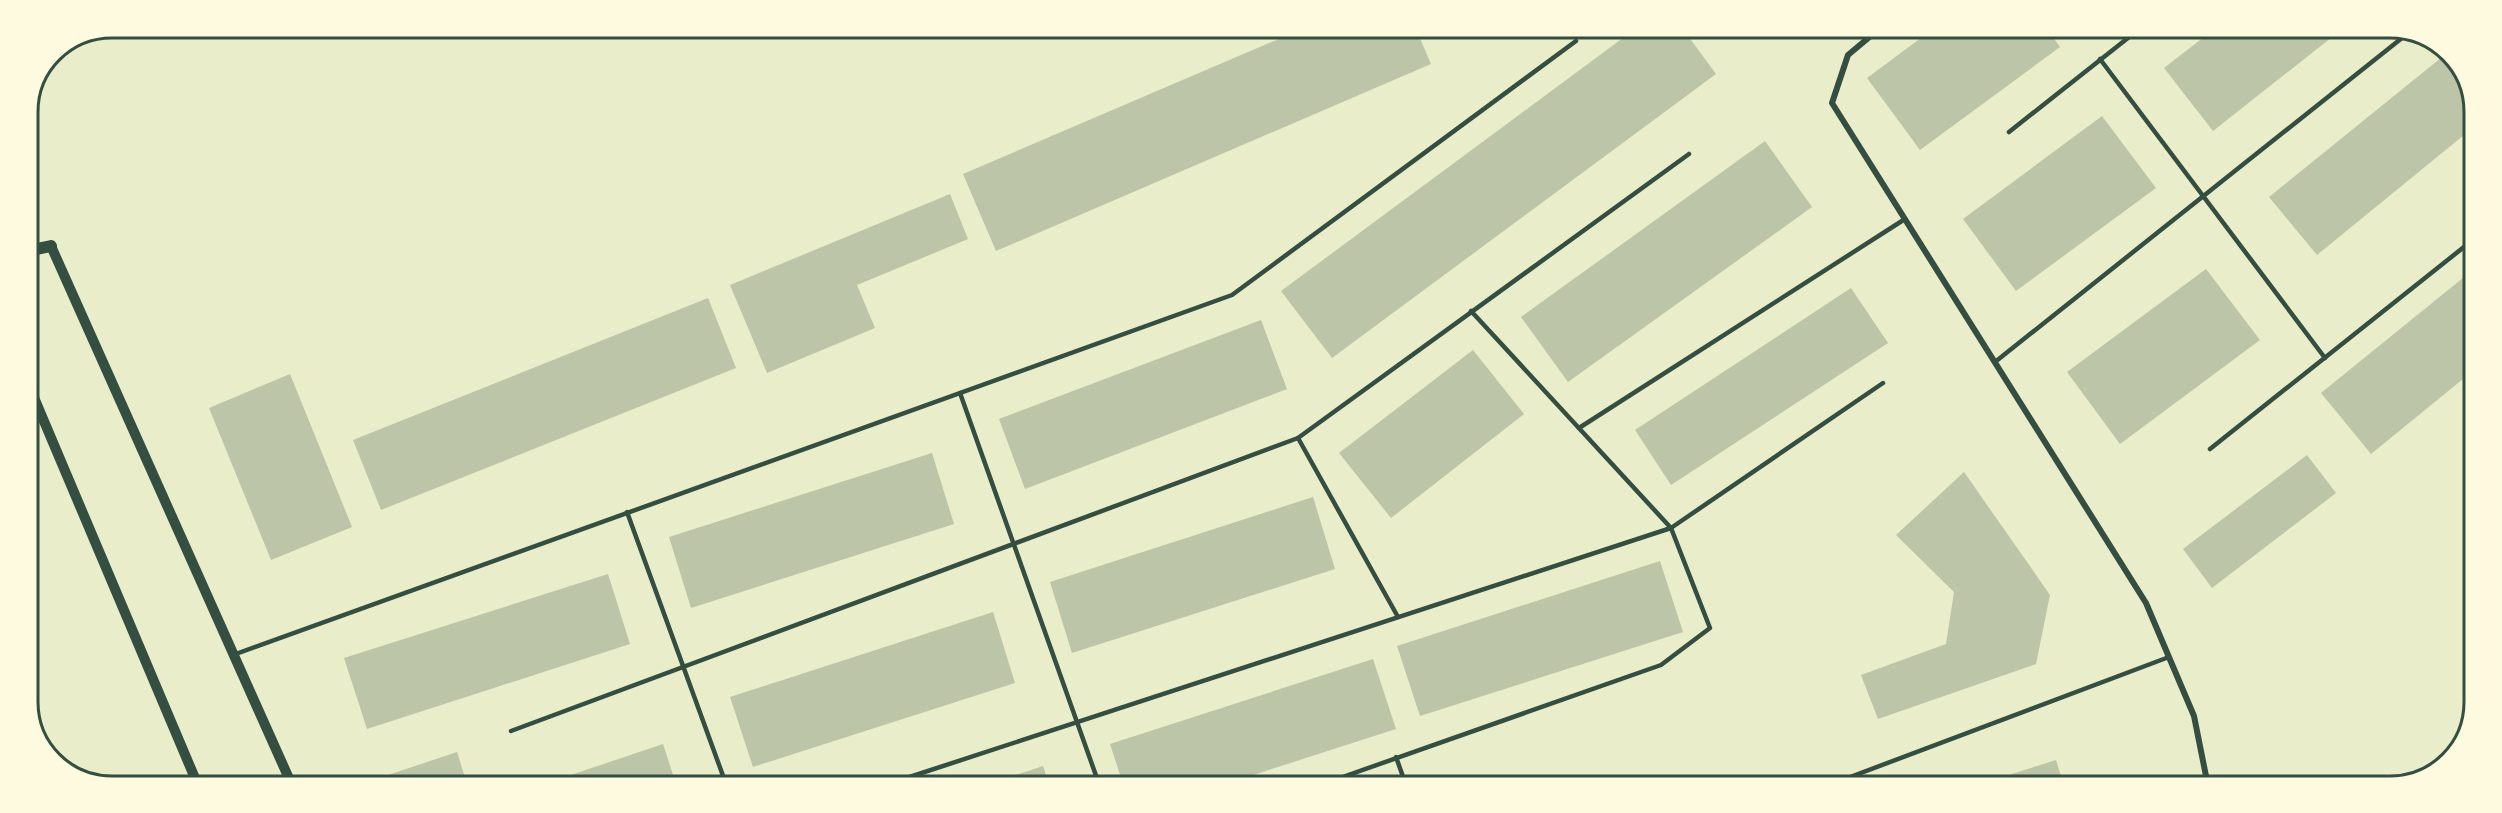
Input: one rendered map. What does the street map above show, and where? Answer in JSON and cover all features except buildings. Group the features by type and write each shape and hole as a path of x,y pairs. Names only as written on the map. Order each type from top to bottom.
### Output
{"main road":[{"path":"38,249 51,246"}],"street":[{"path":"1869,37 1848,55 1832,103 2145,603 2194,716 2206,776"},
{"path":"51,246 288,776"},
{"path":"38,407 194,776"}],"lane":[{"path":"2008,132 2129,37"},
{"path":"1995,362 2402,38"},
{"path":"233,655 1232,295 1576,41"},
{"path":"2100,59 2325,358"},
{"path":"511,731 1298,438 1689,154"},
{"path":"1579,428 1905,219"},
{"path":"2210,449 2464,247"},
{"path":"1344,776 1661,665 1710,628 1671,528 1471,311"},
{"path":"912,776 1671,528 1883,383"},
{"path":"960,393 1096,776"},
{"path":"1298,438 1398,617"},
{"path":"627,512 723,776"},
{"path":"1853,776 2169,657"},
{"path":"1396,757 1403,776"}]}
